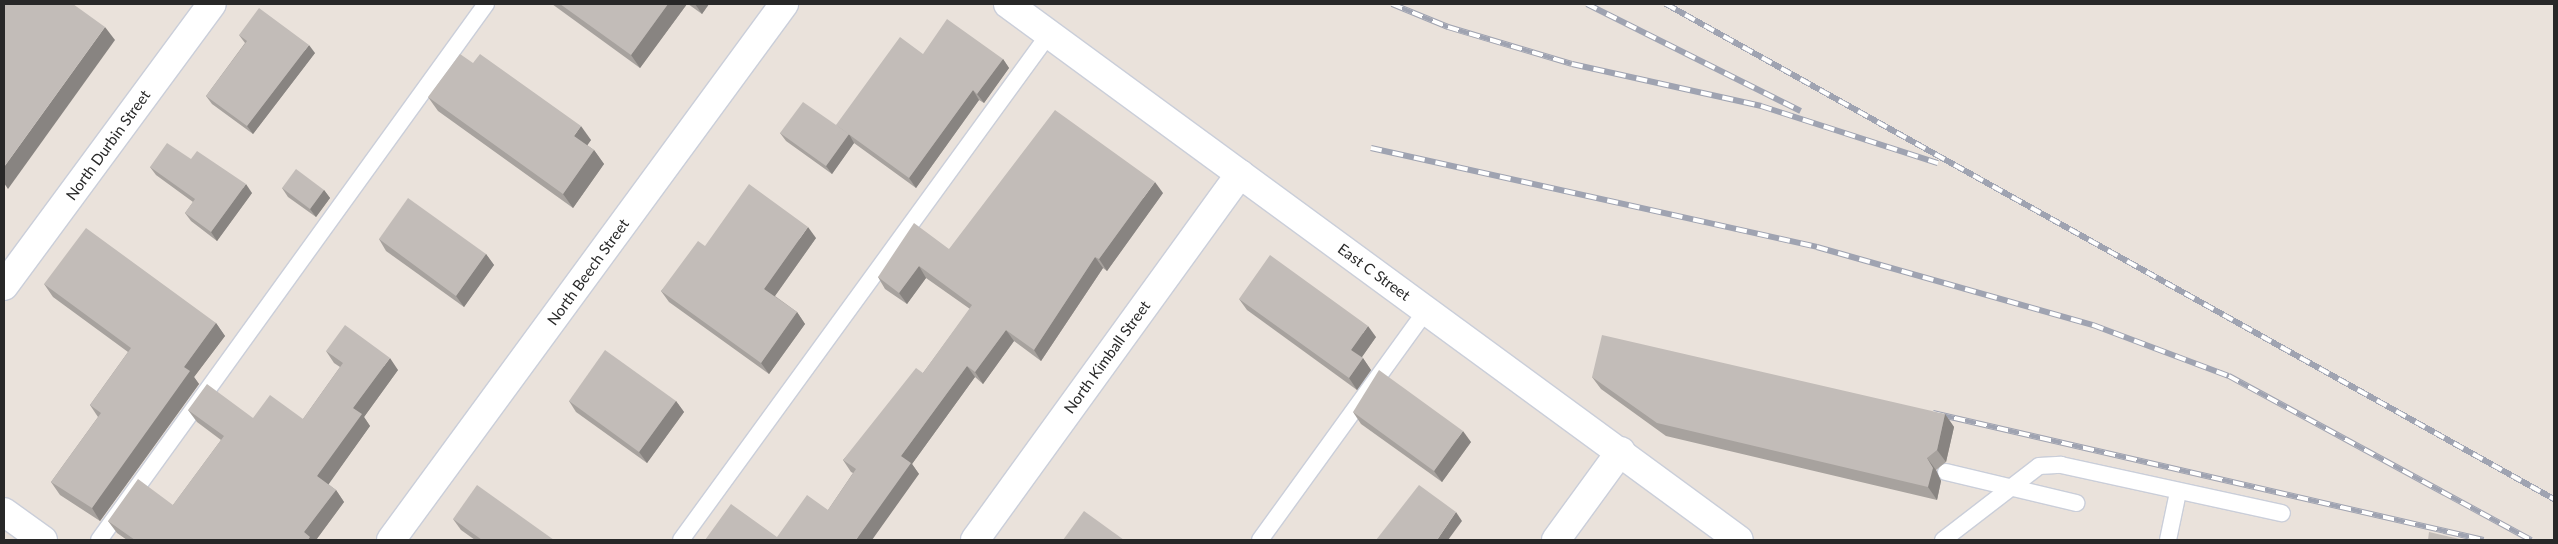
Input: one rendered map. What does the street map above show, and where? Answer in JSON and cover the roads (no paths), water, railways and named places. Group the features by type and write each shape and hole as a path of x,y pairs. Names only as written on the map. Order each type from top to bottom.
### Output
{"street":[{"name":"North Durbin Street","path":"4,286 212,4"},
{"name":"North Beech Street","path":"391,540 784,4"},
{"name":"East C Street","path":"1008,4 1426,311 1621,451 1739,540"},
{"name":"North Kimball Street","path":"975,540 1240,174"},
{"path":"1556,540 1621,451"},
{"path":"4,512 43,540"}],"lane":[{"path":"99,540 486,4"},
{"path":"681,540 1049,34"},
{"path":"1260,540 1426,311"},
{"path":"1943,540 2007,488 2039,466 2061,465 2178,492 2282,513"},
{"path":"1946,472 2076,503"},
{"path":"2168,540 2178,492"}],"railway":[{"path":"1392,4 1448,27 1572,64 1761,106 1938,163"},
{"path":"1587,4 1801,111"},
{"path":"1666,4 2554,499"},
{"path":"1371,148 1817,247 2093,325 2229,376 2531,540"},
{"path":"1933,413 2484,540"}]}
